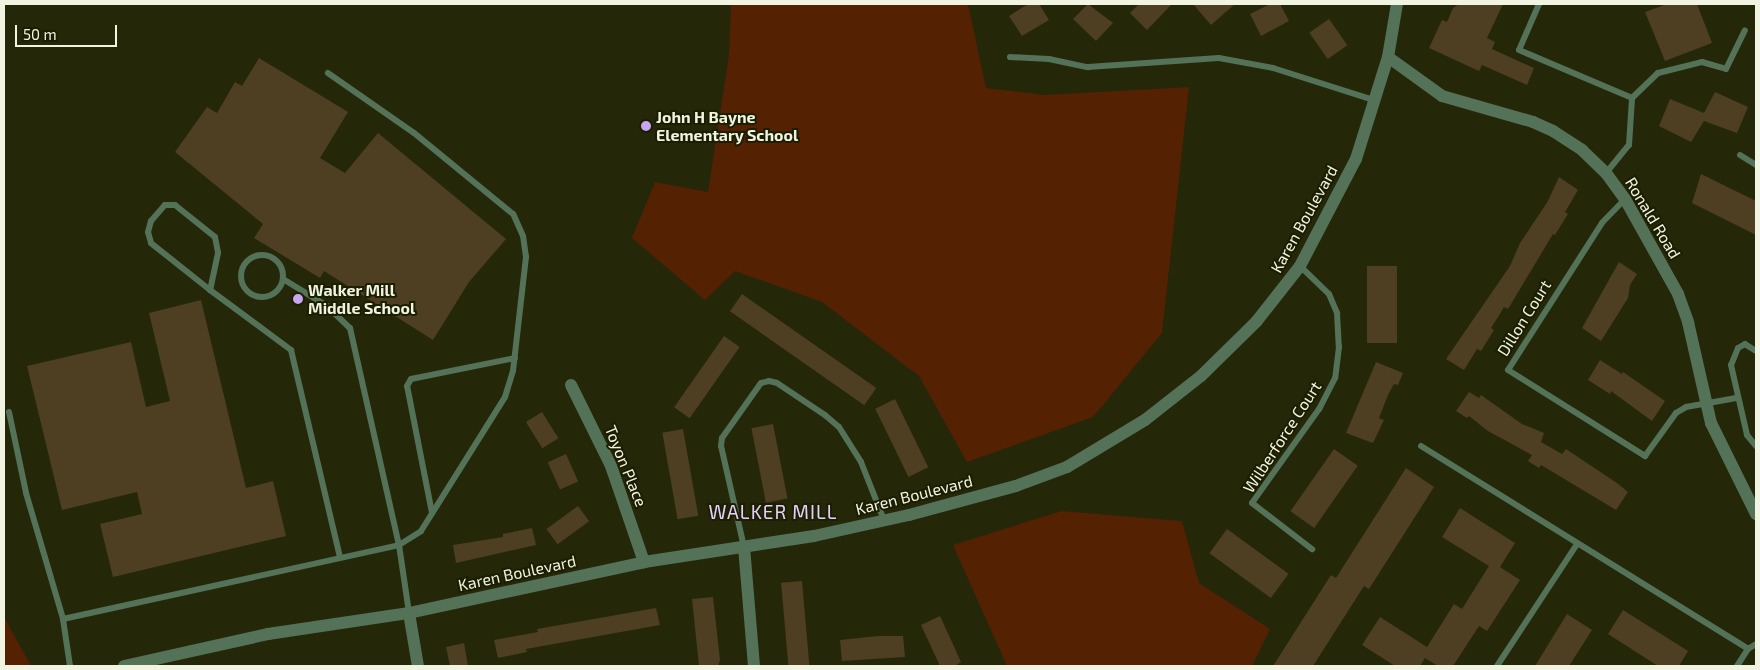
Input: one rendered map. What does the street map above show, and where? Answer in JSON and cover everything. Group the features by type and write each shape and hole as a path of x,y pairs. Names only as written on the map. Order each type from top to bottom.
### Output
{"street":[{"name":"Karen Boulevard","path":"124,666 268,634 409,613 644,562 744,547 884,520 1024,484 1067,467 1123,434 1170,401 1207,370 1256,322 1300,266 1356,159 1388,57 1397,4"},
{"name":"Ronald Road","path":"1388,57 1442,96 1533,122 1553,131 1582,150 1606,173 1625,199 1678,294 1688,322 1706,404 1720,444 1756,514"},
{"name":"Toyon Place","path":"571,386 611,466 644,562"},
{"path":"744,547 754,666"},
{"path":"409,613 418,666"}],"lane":[{"path":"1539,4 1519,50 1632,98"},
{"path":"1606,173 1629,145 1632,98 1658,73 1702,62 1726,69 1744,30"},
{"path":"1010,57 1049,59 1088,67 1160,59 1219,58 1273,68 1374,100"},
{"path":"62,619 399,545 421,531 505,397 515,358 526,257 524,236 513,214 414,133 328,73"},
{"path":"1740,155 1756,165"},
{"name":"Dillon Court","path":"1625,199 1602,224 1508,370 1645,456 1676,413 1686,407 1706,404"},
{"path":"210,290 218,253 215,237 175,206 165,205 151,222 148,232 152,244 210,290 291,350 340,558"},
{"path":"283,279 272,295 259,297 246,290 240,277 244,263 264,255 280,266 283,279 328,306 350,328 399,545 409,613"},
{"name":"Wilberforce Court","path":"1300,266 1329,294 1336,313 1339,347 1335,378 1319,409 1252,503 1312,549"},
{"path":"1756,350 1745,344 1735,354 1731,365 1736,398 1747,434 1756,446"},
{"path":"432,513 406,386 411,379 515,358"},
{"path":"744,547 721,446 722,438 761,383 768,381 785,388 839,427 861,462 884,520"},
{"path":"1706,404 1736,398"},
{"path":"9,412 26,493 62,619 70,666"},
{"path":"1421,446 1748,649"},
{"path":"1497,666 1577,544"},
{"path":"1737,666 1748,649 1756,644"}],"shaded area":[{"path":"731,4 968,4 986,88 1044,95 1189,87 1162,333 1093,417 967,462 919,376 822,302 735,271 705,300 632,238 655,182 708,192 729,55"},
{"path":"1062,511 1182,521 1199,583 1270,629 1252,666 1007,666 953,545"},
{"path":"4,617 31,666 4,666"}],"building":[{"path":"1028,4 1039,4 1049,20 1022,36 1009,16"},
{"path":"1088,4 1113,23 1096,41 1073,19"},
{"path":"1139,4 1172,4 1147,30 1130,13"},
{"path":"1193,4 1235,4 1211,25"},
{"path":"1270,4 1280,4 1289,21 1261,36 1250,14"},
{"path":"1459,4 1503,4 1487,38 1495,42 1492,49 1534,68 1527,85 1482,65 1479,71 1429,48 1442,20 1447,22 1453,8"},
{"path":"1667,4 1697,4 1712,43 1665,61 1645,12"},
{"path":"1329,19 1347,45 1328,59 1309,33"},
{"path":"259,58 348,112 320,158 345,173 378,133 506,239 469,282 433,340 324,271 320,278 254,238 263,224 175,152 207,107 217,113 235,82 242,86"},
{"path":"1715,92 1748,107 1737,133 1704,121 1691,142 1659,126 1670,99 1704,113"},
{"path":"1701,174 1756,201 1756,235 1692,203"},
{"path":"1559,177 1578,190 1565,212 1568,214 1555,235 1553,234 1508,309 1504,307 1491,328 1494,330 1481,351 1477,349 1464,370 1446,359 1510,266 1520,243 1548,201"},
{"path":"1619,262 1637,274 1630,285 1628,298 1601,341 1582,328"},
{"path":"1367,266 1397,266 1397,343 1367,343"},
{"path":"742,294 876,388 864,405 730,311"},
{"path":"201,300 246,488 273,481 286,536 113,577 100,524 142,514 137,492 62,510 27,366 131,342 146,407 170,401 149,313"},
{"path":"724,336 740,347 690,418 674,407"},
{"path":"1600,360 1622,374 1623,372 1665,401 1652,421 1611,391 1610,394 1588,380"},
{"path":"1376,362 1403,373 1398,385 1394,384 1388,395 1379,418 1384,420 1373,443 1346,433"},
{"path":"1469,392 1479,398 1481,395 1522,424 1544,433 1541,442 1562,454 1566,449 1617,483 1628,492 1616,510 1541,465 1539,468 1528,461 1532,455 1488,431 1469,416 1467,418 1456,411"},
{"path":"895,399 928,467 909,477 875,409"},
{"path":"542,412 558,438 542,448 526,422"},
{"path":"773,424 788,499 766,503 751,428"},
{"path":"683,429 698,516 678,519 662,433"},
{"path":"1334,449 1358,466 1314,528 1290,511"},
{"path":"566,454 578,481 560,490 548,462"},
{"path":"1406,468 1434,487 1369,589 1364,586 1313,666 1273,666 1331,575 1336,578"},
{"path":"578,506 589,521 558,544 546,529"},
{"path":"1460,508 1515,543 1500,567 1520,580 1487,631 1479,626 1453,666 1438,666 1425,658 1420,666 1395,666 1362,645 1380,617 1427,647 1454,604 1462,609 1489,566 1442,537"},
{"path":"532,528 536,545 456,563 453,545 503,537 503,534"},
{"path":"1227,529 1288,574 1271,598 1209,553"},
{"path":"802,581 809,666 788,666 781,583"},
{"path":"713,597 720,660 718,666 699,666 692,599"},
{"path":"656,608 660,625 526,649 527,652 498,658 494,640 538,632 537,629"},
{"path":"1623,610 1688,651 1679,666 1658,666 1608,634"},
{"path":"1567,614 1592,630 1569,666 1535,666"},
{"path":"940,616 961,662 955,666 940,666 921,625"},
{"path":"878,636 903,636 905,657 842,661 840,640"},
{"path":"464,643 468,666 450,666 446,647"}],"place":[{"name":"John H Bayne Elementary School","path":"646,126"},
{"name":"Walker Mill Middle School","path":"298,299"}],"district":[{"name":"WALKER MILL","path":"773,512"}]}
